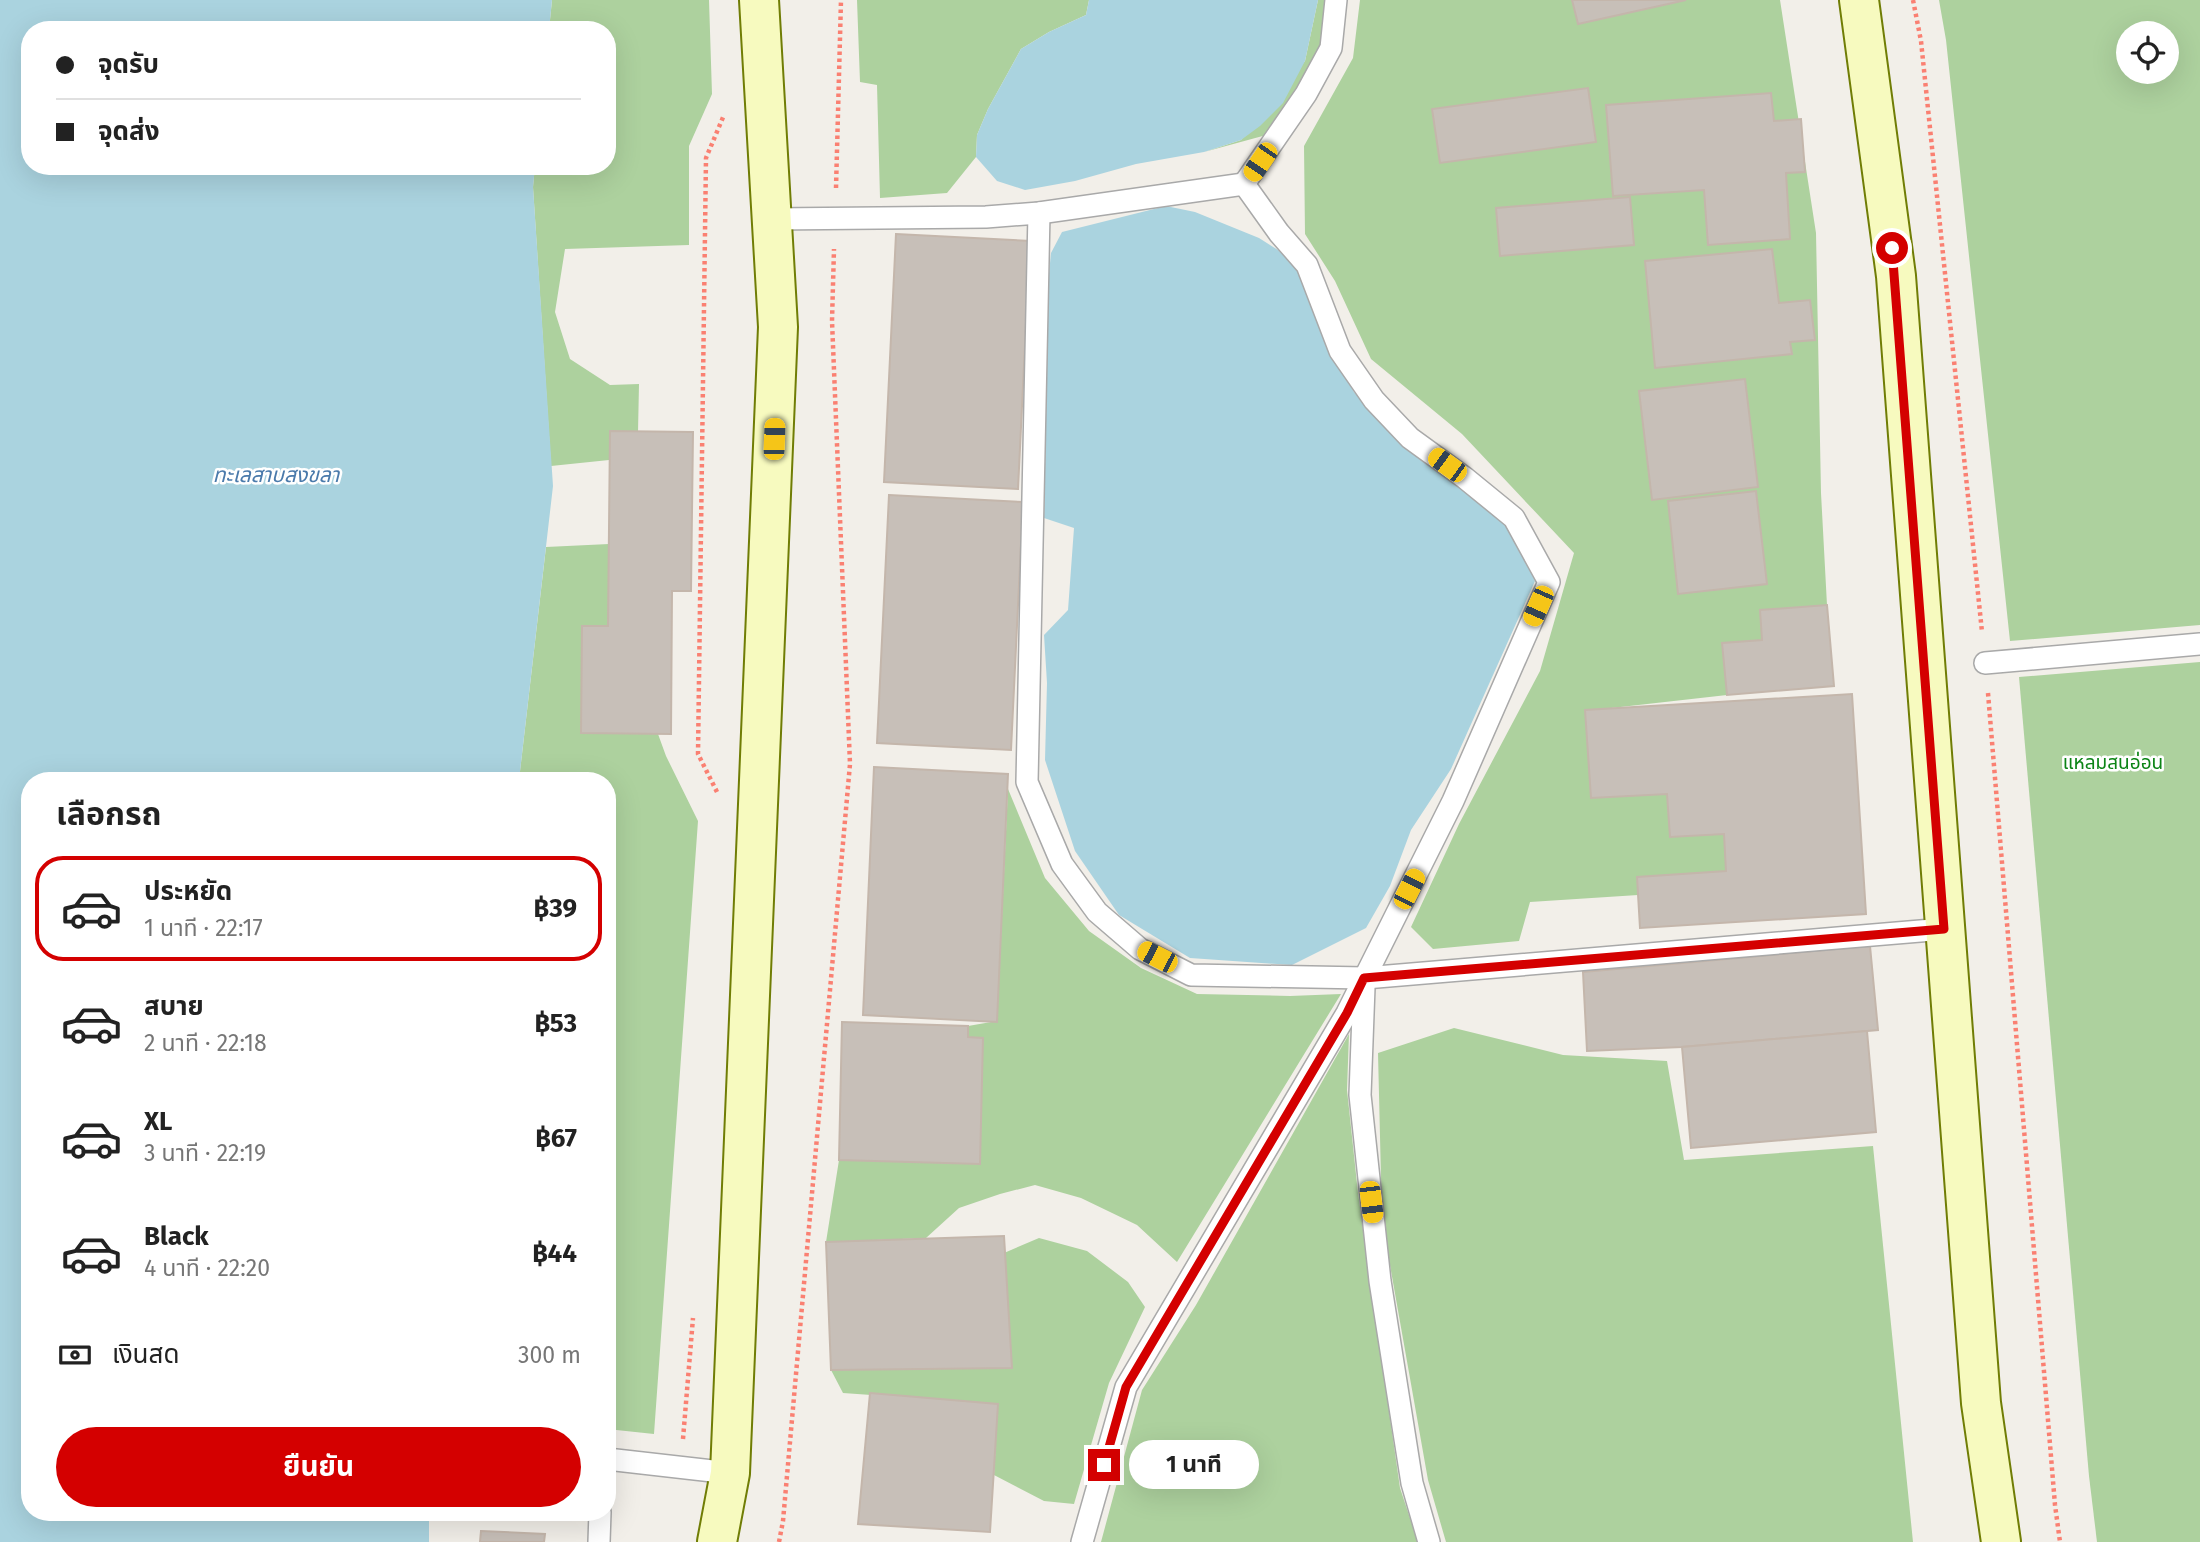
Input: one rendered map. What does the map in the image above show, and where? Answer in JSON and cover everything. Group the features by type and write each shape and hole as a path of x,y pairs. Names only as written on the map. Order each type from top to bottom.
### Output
{"street":[{"path":"717,1542 730,1474 778,327 759,0"},
{"path":"1859,0 1896,276 1981,1403 2001,1542"}],"lane":[{"path":"772,219 986,217 1039,213 1244,184 1306,94 1331,48 1336,0"},
{"path":"1082,1542 1126,1387 1347,1013 1453,801 1549,582 1514,518 1410,438 1374,400 1340,351 1307,265 1279,233 1244,184"},
{"path":"1039,213 1027,782 1062,864 1097,912 1140,949 1191,975 1364,978 1944,929"},
{"path":"1985,663 2200,644"},
{"path":"1364,978 1360,1095 1380,1281 1412,1483 1429,1542"},
{"path":"616,1460 730,1474"},
{"path":"598,1542 599,1521"}],"path":[{"path":"835,199 841,0"},
{"path":"1913,0 1921,41 1996,771 2054,1505 2060,1542"},
{"path":"722,802 698,754 706,158 725,113"},
{"path":"779,1542 850,764 832,321 834,239"},
{"path":"680,1468 694,1315"}],"green space":[{"path":"552,0 709,0 712,94 689,146 689,245 565,249 555,312 570,359 610,385 639,384 638,432 610,431 609,460 551,466 534,175 616,175 616,21 550,21"},
{"path":"857,0 1089,0 1086,15 1021,49 977,135 976,157 947,193 880,198 877,85 860,82"},
{"path":"1318,0 1327,0 1321,58 1270,134 1204,152 1241,140 1305,61"},
{"path":"1360,0 1780,0 1816,233 1821,493 1827,605 1760,610 1762,640 1723,643 1727,695 1585,711 1591,798 1667,794 1670,837 1724,834 1726,871 1637,877 1638,895 1530,902 1519,941 1433,949 1411,927 1459,824 1540,671 1574,553 1462,434 1371,359 1335,281 1305,234 1304,146 1353,58"},
{"path":"1939,0 2200,0 2200,625 2010,641 1946,40"},
{"path":"609,544 608,626 582,626 581,733 658,734 698,821 654,1434 616,1430 616,772 520,772 546,547"},
{"name":"แหลมสนอ่อน","path":"2200,662 2200,1542 2097,1542 2019,677"},
{"path":"1008,789 1045,878 1089,931 1141,968 1197,994 1341,994 1177,1262 1137,1225 1081,1198 1035,1185 959,1208 926,1238 826,1242 839,1160 980,1163 983,1039 968,1037 968,1026 997,1021"},
{"path":"1454,1028 1563,1055 1667,1061 1684,1160 1873,1146 1913,1542 1446,1542 1428,1480 1382,1220 1378,1053"},
{"path":"1349,1034 1347,1090 1358,1193 1400,1488 1418,1542 1101,1542 1142,1390 1196,1305"},
{"path":"1039,1238 1087,1251 1128,1282 1145,1307 1109,1383 1074,1504 1044,1501 994,1475 998,1404 843,1393 831,1370 1011,1368 1004,1253"}],"water":[{"name":"ทะเลสาบสงขลา","path":"0,0 552,0 550,21 21,21 21,175 534,175 553,486 520,772 21,772 21,1521 429,1521 429,1542 0,1542"},
{"path":"1089,0 1318,0 1305,61 1283,103 1241,140 1204,152 1136,164 1075,181 1025,190 997,181 976,157 977,135 988,109 1021,49 1086,15"},
{"path":"1166,206 1195,212 1259,238 1278,250 1298,269 1327,344 1354,392 1401,445 1457,480 1513,533 1535,581 1451,769 1411,830 1390,886 1366,928 1292,965 1190,958 1119,915 1075,851 1045,760 1047,683 1044,635 1068,610 1074,528 1044,518 1047,362 1044,324 1051,253 1062,232"}],"building":[{"path":"1572,0 1686,0 1578,24"},
{"path":"1588,88 1596,142 1440,163 1432,109"},
{"path":"1771,93 1774,121 1801,119 1805,172 1786,173 1790,239 1708,245 1704,190 1613,196 1606,105"},
{"path":"1630,197 1634,245 1500,256 1496,208"},
{"path":"896,234 1030,241 1018,489 884,482"},
{"path":"1772,249 1779,303 1810,300 1815,340 1790,342 1792,354 1655,368 1645,261"},
{"path":"1745,379 1758,487 1652,500 1639,391"},
{"path":"610,431 693,432 691,591 672,591 671,734 581,733 582,626 608,626"},
{"path":"1756,491 1767,584 1678,594 1668,501"},
{"path":"889,495 1023,502 1011,750 877,743"},
{"path":"1827,605 1834,686 1727,695 1722,643 1762,640 1760,610"},
{"path":"1852,694 1866,914 1640,928 1637,877 1726,871 1724,834 1670,837 1667,794 1591,798 1585,710"},
{"path":"874,767 1008,774 997,1022 863,1015"},
{"path":"1870,946 1878,1030 1682,1047 1587,1051 1583,972"},
{"path":"842,1022 968,1026 968,1037 983,1038 980,1164 839,1160"},
{"path":"1867,1031 1876,1132 1691,1148 1682,1047"},
{"path":"1004,1236 1012,1368 831,1370 826,1242"},
{"path":"870,1393 998,1404 990,1532 858,1524"},
{"path":"481,1531 545,1534 544,1542 480,1542"}],"route":[{"path":"1104,1465 1126,1387 1347,1013 1364,978 1944,929 1892,248"}]}
